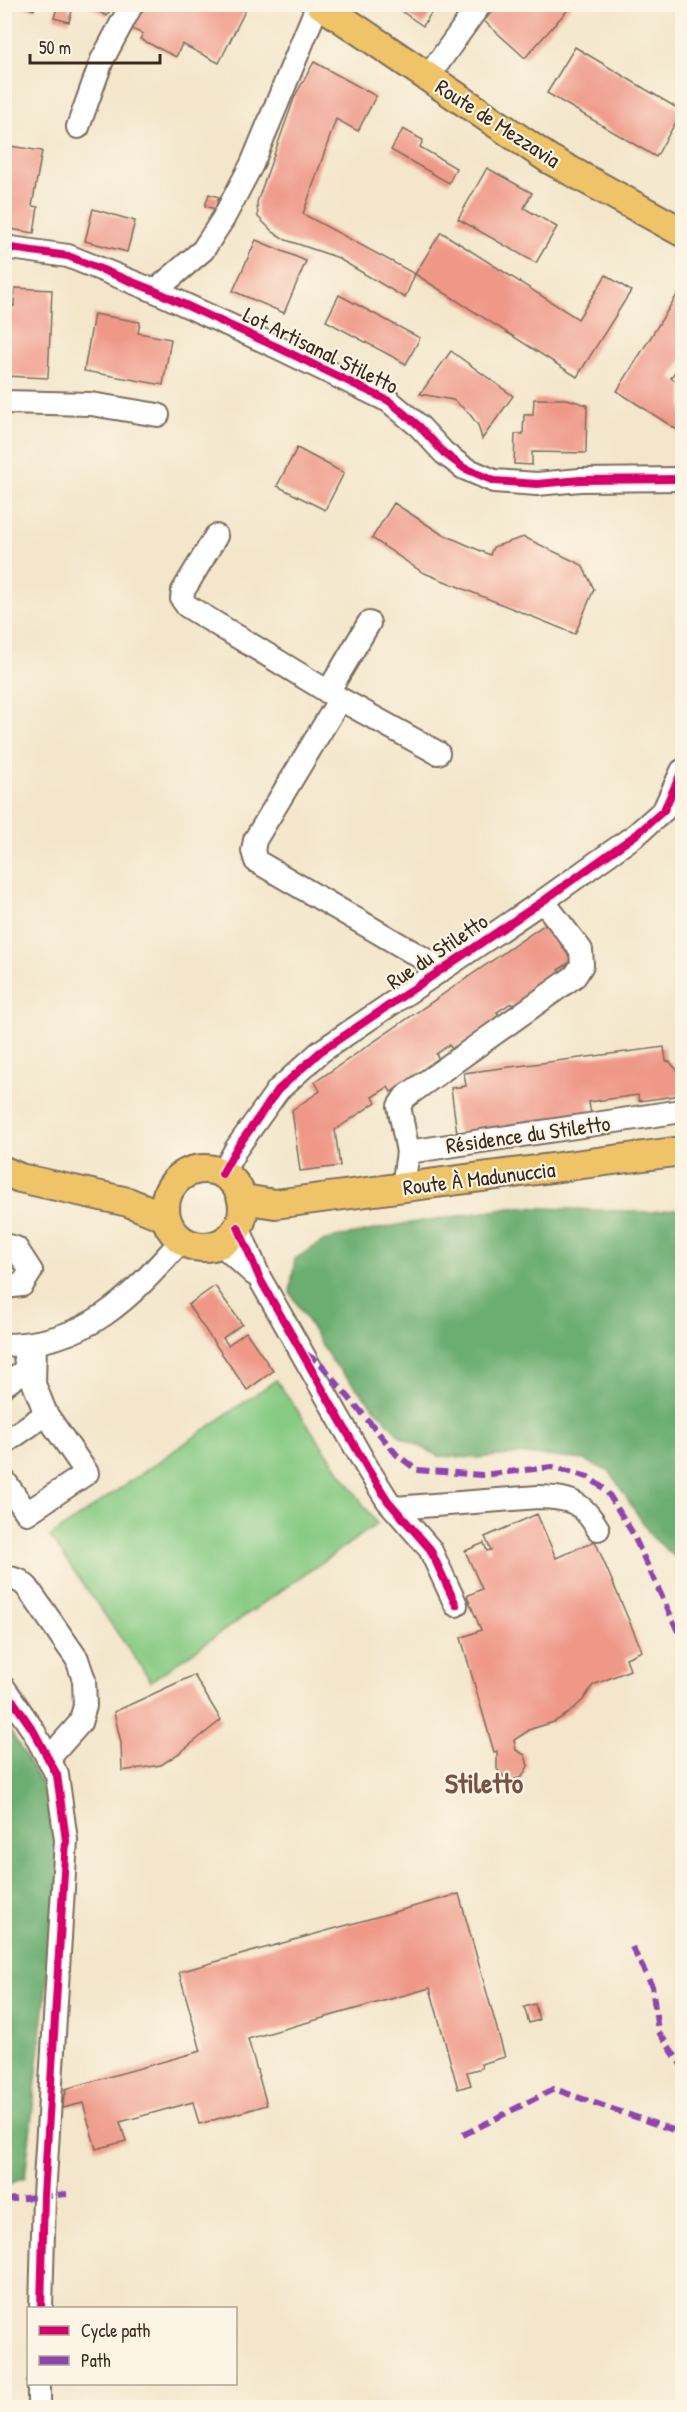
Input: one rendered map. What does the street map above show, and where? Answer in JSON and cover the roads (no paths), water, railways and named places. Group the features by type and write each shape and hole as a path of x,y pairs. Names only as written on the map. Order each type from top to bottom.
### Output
{"main road":[{"name":"Route de Mezzavia","path":"319,4 549,159 682,232"},
{"name":"Route À Madunuccia","path":"236,1222 275,1204 682,1151"},
{"path":"197,1169 222,1174 231,1180 236,1222 201,1248 181,1241 174,1234 166,1205 174,1182 184,1174 197,1169"},
{"path":"4,1171 20,1178 128,1202 166,1205"}],"street":[{"path":"78,127 102,60 132,4"},
{"path":"155,291 203,250 223,219 252,164 319,4"},
{"path":"428,77 480,4"},
{"name":"Lot Artisanal Stiletto","path":"4,247 68,256 155,291 389,401 419,426 444,453 464,468 494,481 537,484 580,480 682,479"},
{"path":"4,402 91,404 158,415"},
{"path":"216,536 183,591 182,599 187,606 334,695 438,753"},
{"path":"369,623 334,695 255,840 253,851 256,861 430,963 438,972"},
{"name":"Rue du Stiletto","path":"222,1174 236,1149 278,1090 320,1052 638,834 664,810 682,771"},
{"path":"403,1187 408,1152 400,1121 399,1106 405,1097 575,976 582,965 581,950 543,901"},
{"name":"Résidence du Stiletto","path":"408,1152 682,1112"},
{"path":"236,1222 260,1279 369,1471 395,1508 430,1549 456,1605"},
{"path":"4,1360 21,1345 76,1333 114,1309 181,1241"},
{"path":"4,1245 16,1248 31,1271 22,1285 4,1287"},
{"path":"4,1385 27,1369 21,1345"},
{"path":"4,1480 27,1513 87,1473 46,1414 21,1345"},
{"path":"4,1443 46,1414"},
{"path":"395,1508 538,1497 561,1498 583,1508 598,1529"},
{"path":"4,1576 20,1581 27,1587 77,1659 84,1680 85,1706 81,1723 49,1758"},
{"path":"4,1688 49,1758 60,1788 66,1840 44,2196 41,2307"},
{"path":"39,2385 39,2408"}],"district":[{"name":"Stiletto","path":"484,1783"}]}
